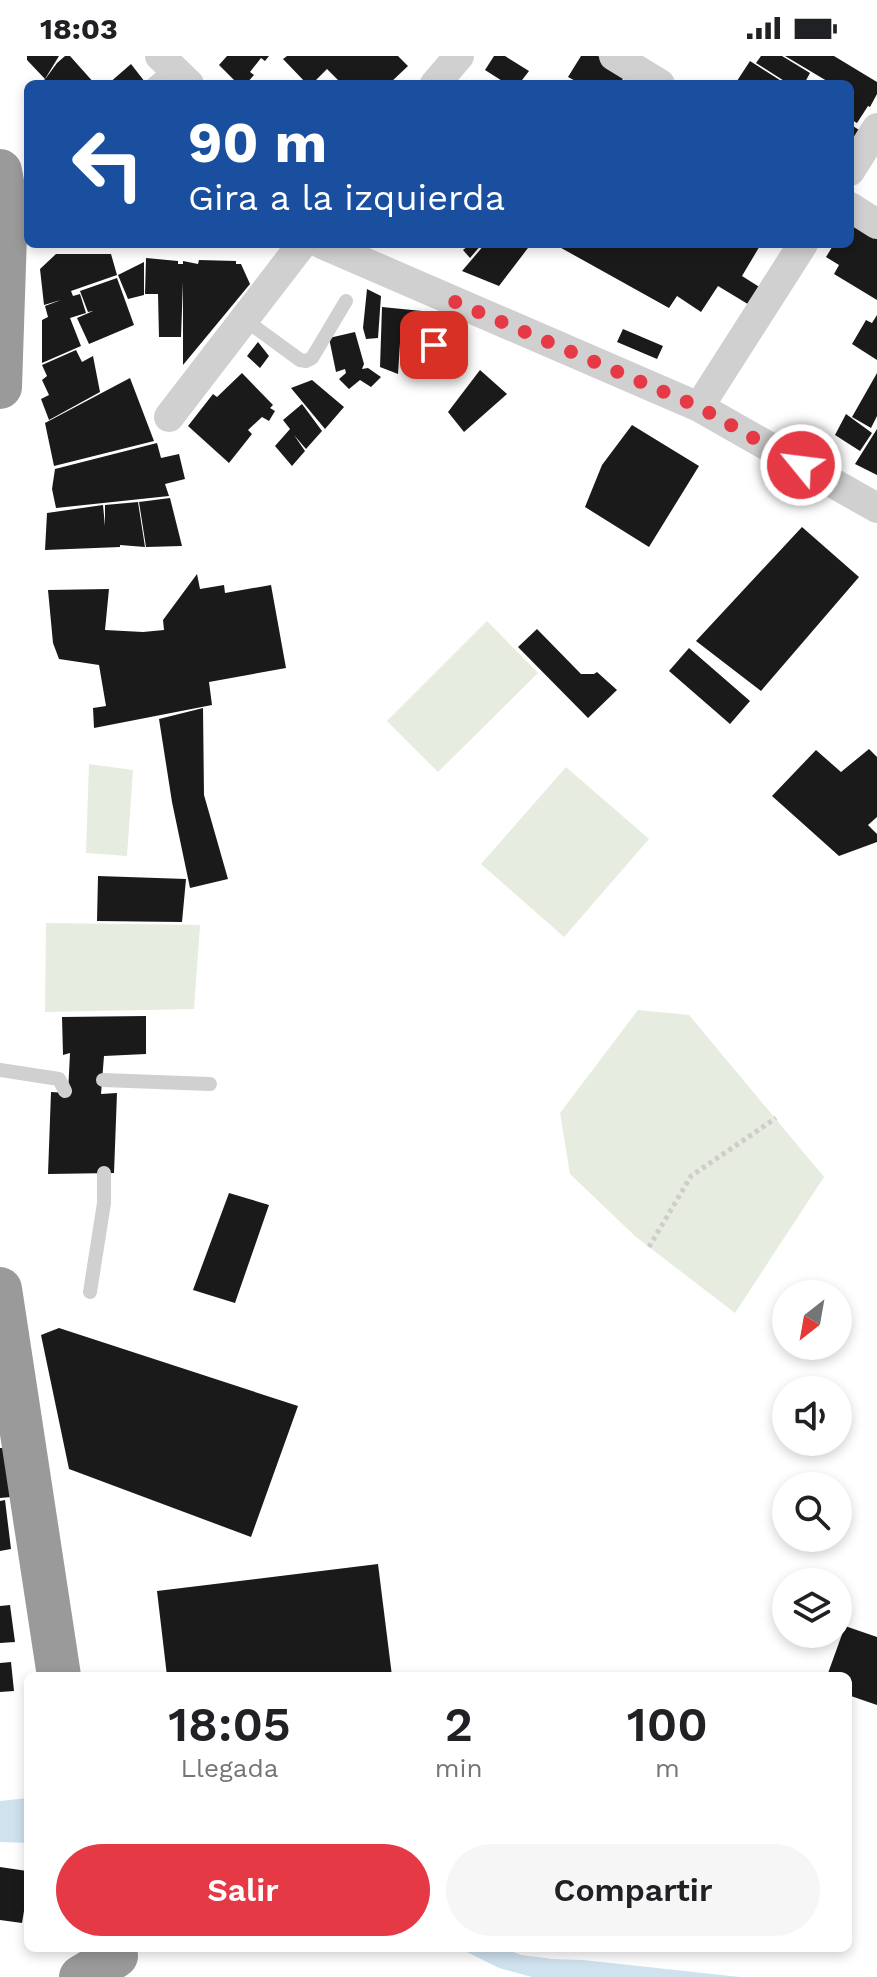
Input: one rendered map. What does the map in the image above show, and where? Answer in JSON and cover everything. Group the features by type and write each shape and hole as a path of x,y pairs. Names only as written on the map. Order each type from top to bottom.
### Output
{"highway":[{"path":"0,387 9,210"},
{"path":"0,1289 58,1672"}],"street":[{"path":"438,80 459,56"},
{"path":"614,56 653,80"},
{"path":"854,165 877,128"},
{"path":"854,210 877,224"},
{"path":"169,417 299,248"},
{"path":"331,248 699,407 877,508"},
{"path":"699,407 800,248"}],"lane":[{"path":"244,319 300,360 306,361 312,358 346,301"},
{"path":"425,368 453,301"},
{"path":"0,1070 64,1083"},
{"path":"103,1080 210,1084"},
{"path":"90,1292 104,1203 104,1173"}],"path":[{"path":"649,1247 691,1176 776,1118"}],"shaded area":[{"path":"487,621 538,673 438,772 387,721"},
{"path":"89,764 133,770 127,856 86,853"},
{"path":"566,767 649,839 564,937 481,864"},
{"path":"46,923 200,925 194,1009 45,1012"},
{"path":"638,1010 689,1015 824,1177 735,1313 636,1237 570,1174 560,1113"}],"water":[{"path":"24,1798 24,1843 0,1842 0,1801"},
{"path":"467,1952 514,1952 553,1959 740,1977 532,1977 499,1968"}],"building":[{"path":"27,56 59,56 45,79 27,60"},
{"path":"70,56 91,80 44,80 57,63"},
{"path":"227,56 269,56 265,61 261,58 250,72 254,75 250,80 234,80 219,65"},
{"path":"287,56 398,56 408,66 393,80 338,80 327,69 316,80 303,80 283,59"},
{"path":"494,56 505,56 529,71 522,80 501,80 485,70"},
{"path":"581,56 598,56 627,74 622,80 574,80 568,77"},
{"path":"761,56 782,56 810,73 806,80 783,80 756,63"},
{"path":"785,56 834,56 877,82 877,94 857,123 854,121 854,80 825,80"},
{"path":"750,61 780,80 738,80"},
{"path":"131,64 143,80 113,80"},
{"path":"854,127 862,132 854,143"},
{"path":"854,219 877,229 877,300 834,274 839,265 826,257 832,248 854,248"},
{"path":"466,248 479,248 470,258 463,250"},
{"path":"482,248 528,248 499,286 462,271"},
{"path":"561,248 759,248 742,276 761,288 751,306 718,286 701,312 677,296 669,308"},
{"path":"56,254 111,254 117,275 71,291 73,296 80,294 86,313 70,318 81,346 42,363 42,320 48,317 45,306 61,300 44,305 40,269"},
{"path":"146,258 178,261 178,264 183,264 183,261 198,264 199,260 236,261 236,264 241,264 250,284 183,365 183,282 181,337 159,337 158,294 145,294"},
{"path":"144,262 144,295 128,299 118,275"},
{"path":"117,278 134,325 89,344 77,318 93,311 88,312 80,291"},
{"path":"367,289 381,296 378,338 366,339 363,328"},
{"path":"382,307 432,312 429,347 400,343 398,374 380,367"},
{"path":"877,315 877,360 852,344 866,320 872,323"},
{"path":"623,329 663,346 657,359 617,342"},
{"path":"355,332 364,364 362,369 368,368 381,377 371,387 360,380 349,389 339,379 346,373 345,369 336,372 329,338"},
{"path":"258,342 269,356 260,368 247,356"},
{"path":"76,350 82,362 93,356 100,392 49,420 41,399 49,395 42,380 47,376 42,365"},
{"path":"480,370 507,394 464,432 448,412"},
{"path":"242,373 273,405 270,408 275,411 269,421 262,417 248,430 252,434 229,463 188,426 213,394 217,397"},
{"path":"877,373 877,416 871,428 852,417"},
{"path":"130,378 154,441 54,466 45,423"},
{"path":"312,380 344,407 325,429 291,388"},
{"path":"302,404 322,431 306,449 294,435 305,451 292,466 275,446 290,429 283,420"},
{"path":"846,414 872,433 860,451 835,435"},
{"path":"632,425 699,466 649,547 585,507 602,465"},
{"path":"877,429 877,475 855,464"},
{"path":"157,443 161,458 179,454 185,479 165,484 169,496 56,508 52,489 55,469"},
{"path":"170,498 182,546 146,547 139,502"},
{"path":"138,502 145,547 120,545 45,550 47,513 103,505 105,526 105,505"},
{"path":"802,527 859,577 761,691 696,641"},
{"path":"197,574 200,589 224,585 225,593 271,585 286,668 209,682 212,705 94,728 93,708 106,706 99,665 59,659 53,643 48,590 109,589 105,630 164,630 163,620"},
{"path":"537,629 581,674 597,672 617,690 588,718 518,647"},
{"path":"689,648 750,701 730,724 669,671"},
{"path":"203,708 204,795 228,879 190,888 159,719"},
{"path":"869,749 877,757 877,817 868,825 877,834 877,842 839,856 772,796 816,750 841,772"},
{"path":"98,876 186,879 182,922 97,921"},
{"path":"146,1016 146,1054 104,1056 101,1094 117,1093 114,1173 48,1174 51,1092 68,1093 70,1053 63,1055 62,1017"},
{"path":"229,1193 269,1205 235,1303 193,1290"},
{"path":"59,1328 298,1406 251,1537 69,1469 41,1335"},
{"path":"0,1448 5,1448 11,1497 0,1498"},
{"path":"5,1500 11,1549 0,1551 0,1501"},
{"path":"378,1564 392,1672 167,1672 157,1591"},
{"path":"10,1605 15,1642 0,1643 0,1606"},
{"path":"852,1628 877,1637 877,1705 852,1696 852,1672 828,1672 837,1648 852,1648"},
{"path":"11,1662 14,1691 0,1692 0,1663"},
{"path":"0,1867 24,1871 22,1923 0,1920"}],"route":[{"path":"434,345 453,301 699,407 801,465"}]}
